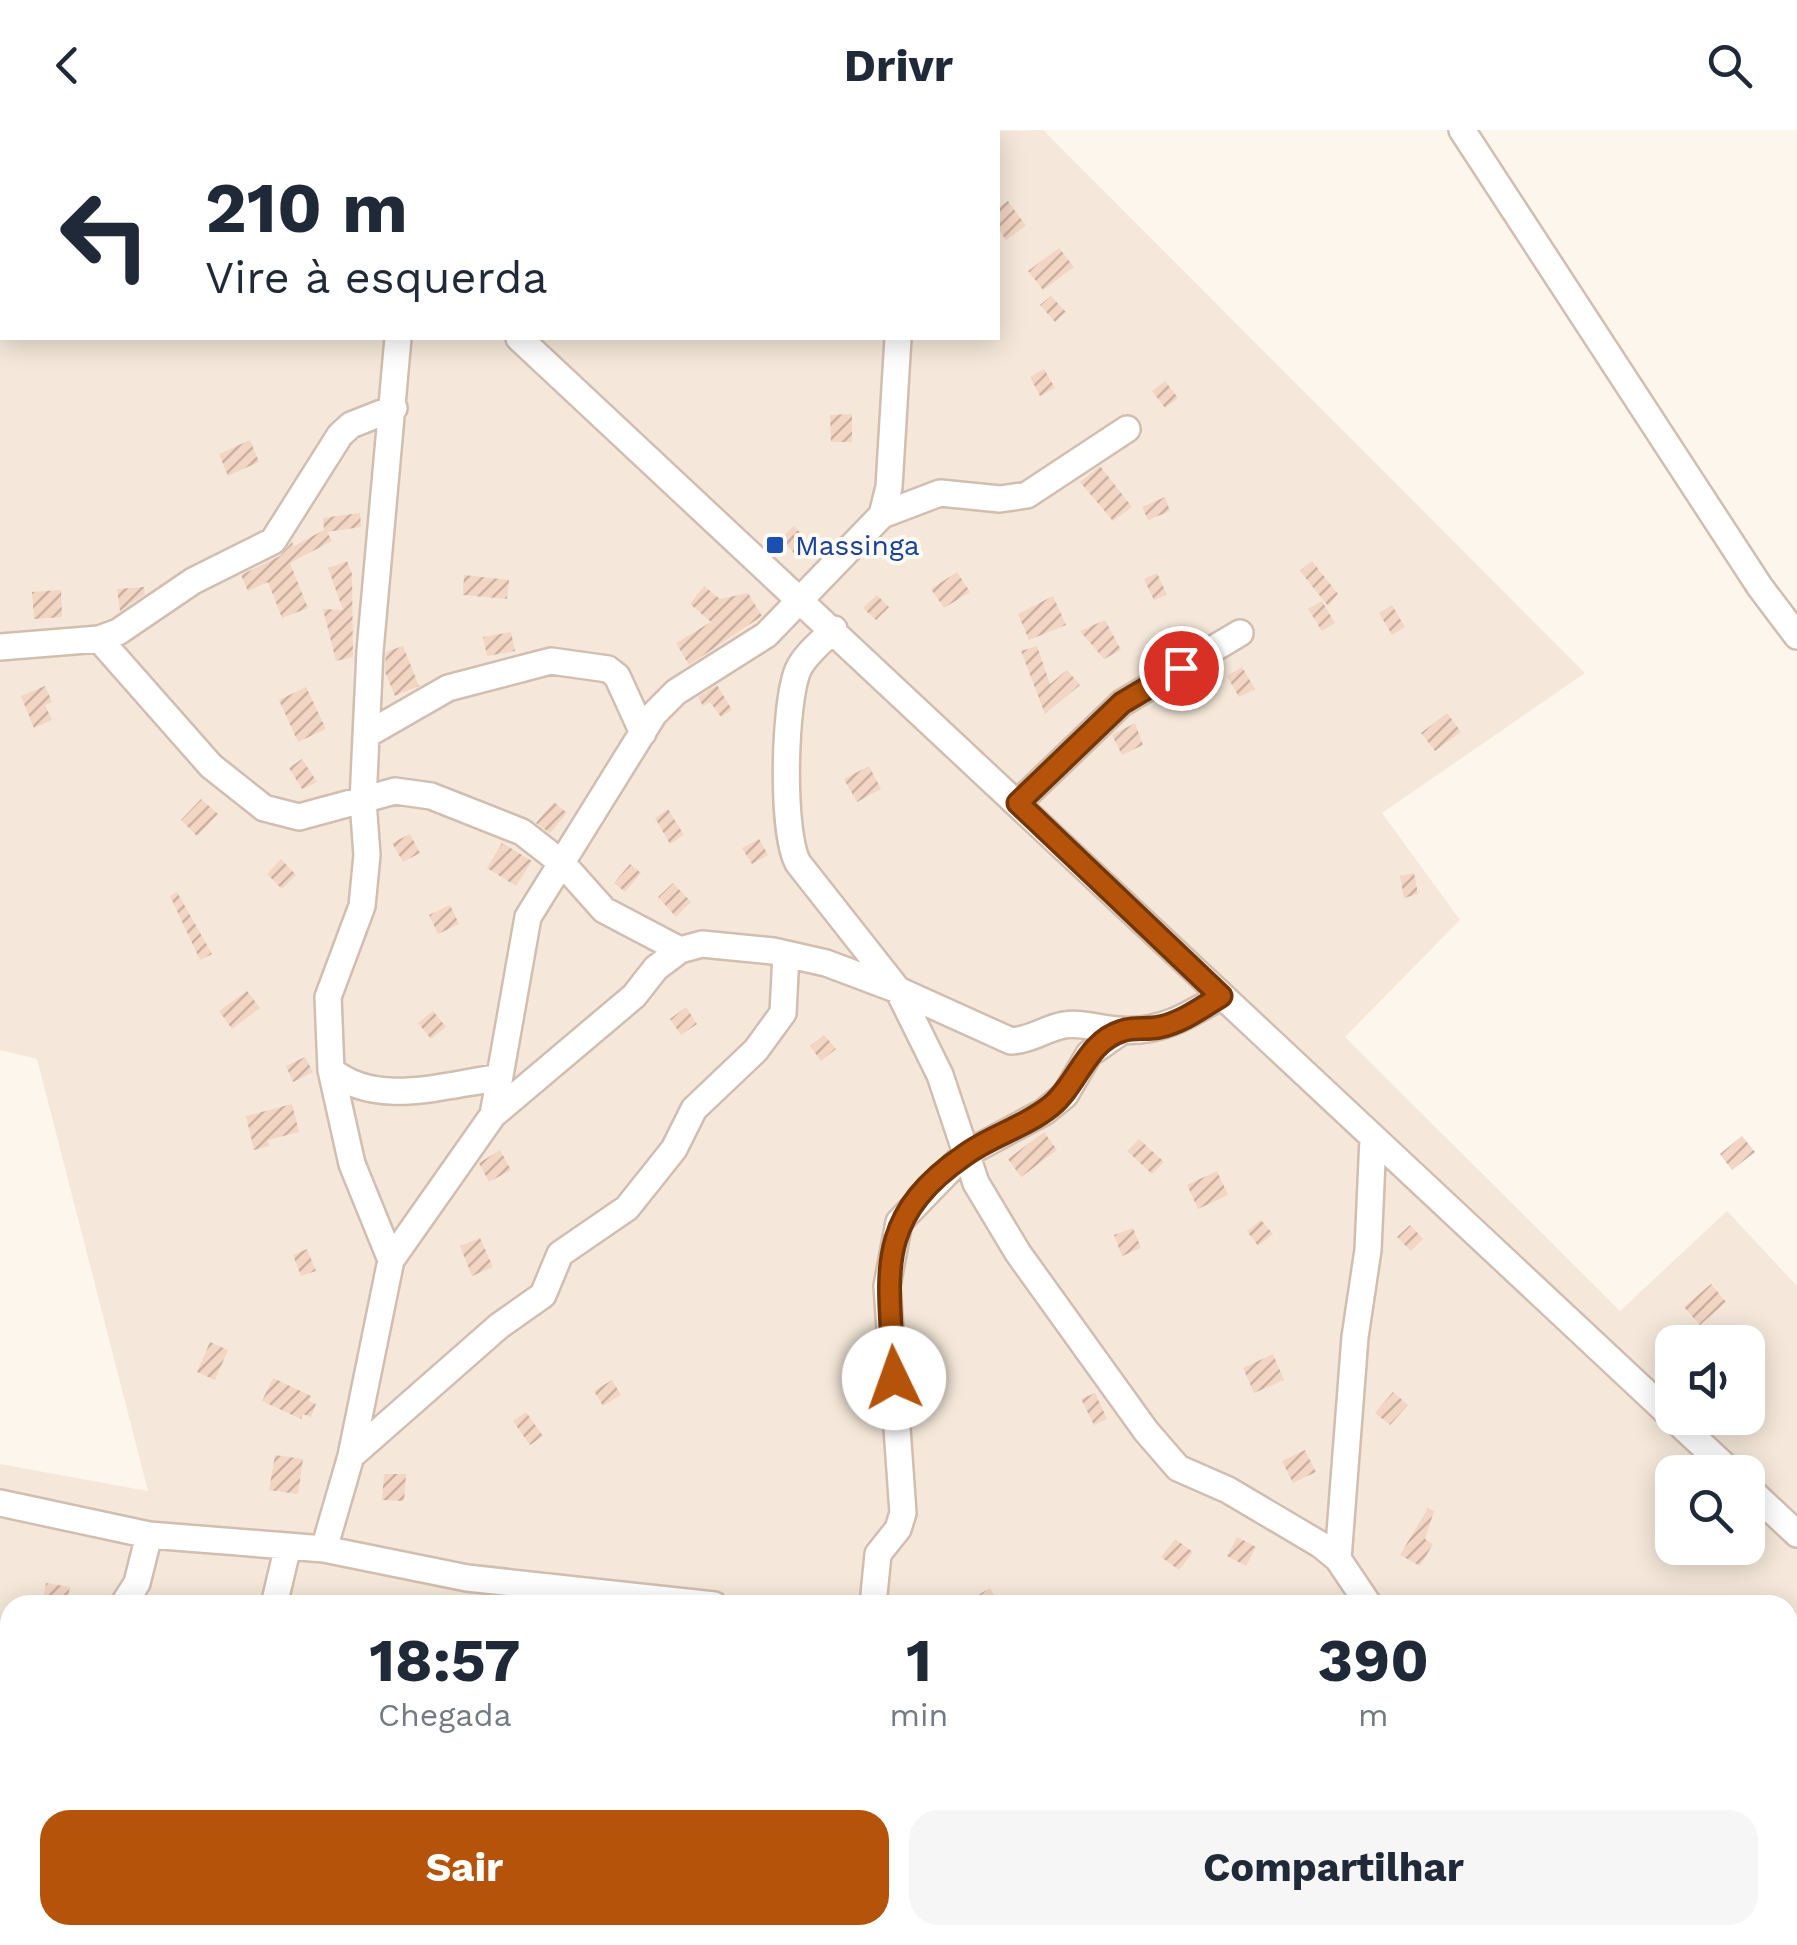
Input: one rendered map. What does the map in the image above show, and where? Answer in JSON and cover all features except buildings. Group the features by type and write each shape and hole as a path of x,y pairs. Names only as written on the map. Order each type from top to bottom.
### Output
{"street":[{"path":"1462,130 1760,588 1797,636"},
{"path":"390,1260 352,1164 331,1070 328,998 362,906 367,855 364,801 370,651 398,340"},
{"path":"521,340 802,598 1713,1455"},
{"path":"882,515 889,487 898,340"},
{"path":"0,647 99,640 118,632 194,581 273,540 340,435 394,408"},
{"path":"493,1116 528,917 644,732 676,692 766,635 882,515 940,493 1027,496 1127,430"},
{"path":"834,629 798,671 785,809 789,847 898,990 940,1076 964,1155 1018,1253 1146,1432 1178,1468 1228,1490 1341,1568 1362,1595"},
{"path":"1018,803 1122,703 1240,633"},
{"path":"99,640 211,766 264,808 299,817 414,790 522,832 564,864 604,910 680,950"},
{"path":"368,734 448,688 551,662 608,669 616,676 644,732"},
{"path":"324,1549 351,1456 390,1260 493,1116 579,1046 634,996 656,968 680,950 726,944 826,963 1011,1040 1027,1040 1066,1024 1122,1031 1178,1022 1221,996"},
{"path":"351,1456 499,1326 543,1295 560,1254 627,1208 674,1149 694,1109 756,1050 783,1013 786,954"},
{"path":"874,1595 878,1554 898,1530 903,1513 889,1262 898,1222 964,1155 1044,1112 1074,1084 1089,1054 1122,1031"},
{"path":"331,1070 348,1084 387,1092 497,1078"},
{"path":"1342,1595 1355,1337 1368,1250 1373,1138"},
{"path":"0,1504 148,1535 324,1549 467,1578 623,1595"},
{"path":"1765,1504 1797,1534"},
{"path":"129,1595 137,1583 148,1535"},
{"path":"276,1595 288,1546"}],"shaded area":[{"path":"1043,130 1585,673 1382,813 1460,920 1345,1037 1620,1311 1727,1211 1797,1286 1797,1595 0,1595 0,1464 148,1491 37,1059 0,1050 0,340 1000,340 1000,131"}],"place":[{"name":"Massinga","path":"775,545"}],"route":[{"path":"894,1378 887,1286 889,1262 898,1222 918,1198 964,1155 1044,1112 1074,1084 1089,1054 1099,1044 1122,1031 1178,1022 1221,996 1018,803 1122,703 1181,668"}]}
